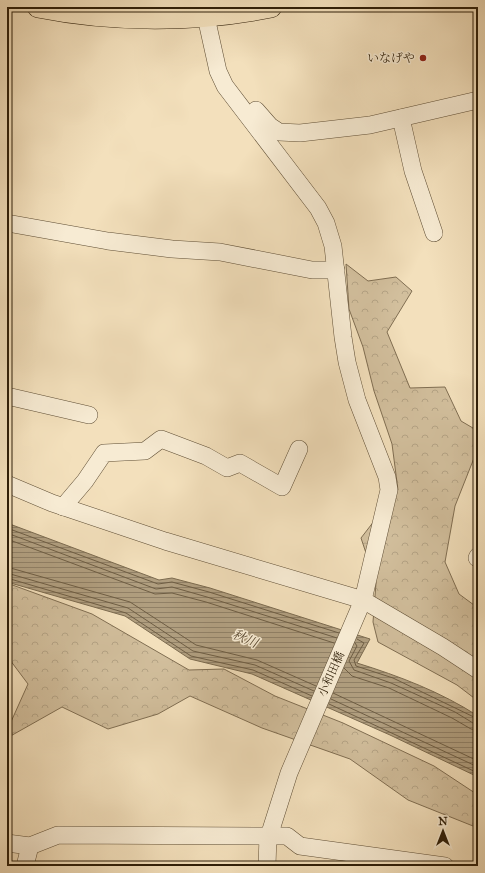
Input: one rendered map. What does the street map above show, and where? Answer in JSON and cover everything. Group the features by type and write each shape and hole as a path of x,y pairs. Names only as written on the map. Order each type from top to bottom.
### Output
{"main road":[{"path":"38,7 101,15 158,18 206,17 272,7"}],"street":[{"name":"小和田橋","path":"206,17 218,71 225,86 318,208 326,223 333,246 347,362 357,400 387,477 389,490 362,604 288,773 269,836 286,836 300,846 445,866"},
{"path":"232,96 250,104 270,126 279,132 300,133 370,125 478,100"},
{"path":"401,118 413,171 434,233"},
{"path":"7,223 108,242 172,249 220,252 312,270 336,270"},
{"path":"7,396 89,415"},
{"path":"63,506 85,481 104,453 145,451 161,439 206,456 227,468 240,463 282,488 299,449"},
{"path":"7,484 63,506 166,541 362,604 443,646 478,670"},
{"path":"7,843 30,846 58,835 268,836 267,866"},
{"path":"24,866 30,846"}],"green space":[{"path":"346,264 368,281 396,277 412,291 387,332 410,388 445,387 461,421 478,431 478,448 455,506 445,562 459,594 478,608 478,701 457,685 378,642 373,622 376,583 361,538 398,490 392,444 374,391 363,347 349,309"},
{"path":"7,583 92,614 189,670 224,669 275,696 343,723 434,766 478,795 478,828 408,800 350,759 262,728 190,696 158,714 108,729 62,707 7,738 7,725 10,724 28,684 7,656"}],"water":[{"name":"秋川","path":"7,523 159,580 172,578 210,588 370,639 357,663 388,673 435,692 478,716 478,777 390,735 252,674 190,659 125,616 7,582"}],"place":[{"name":"いなげや","path":"423,58"}]}
